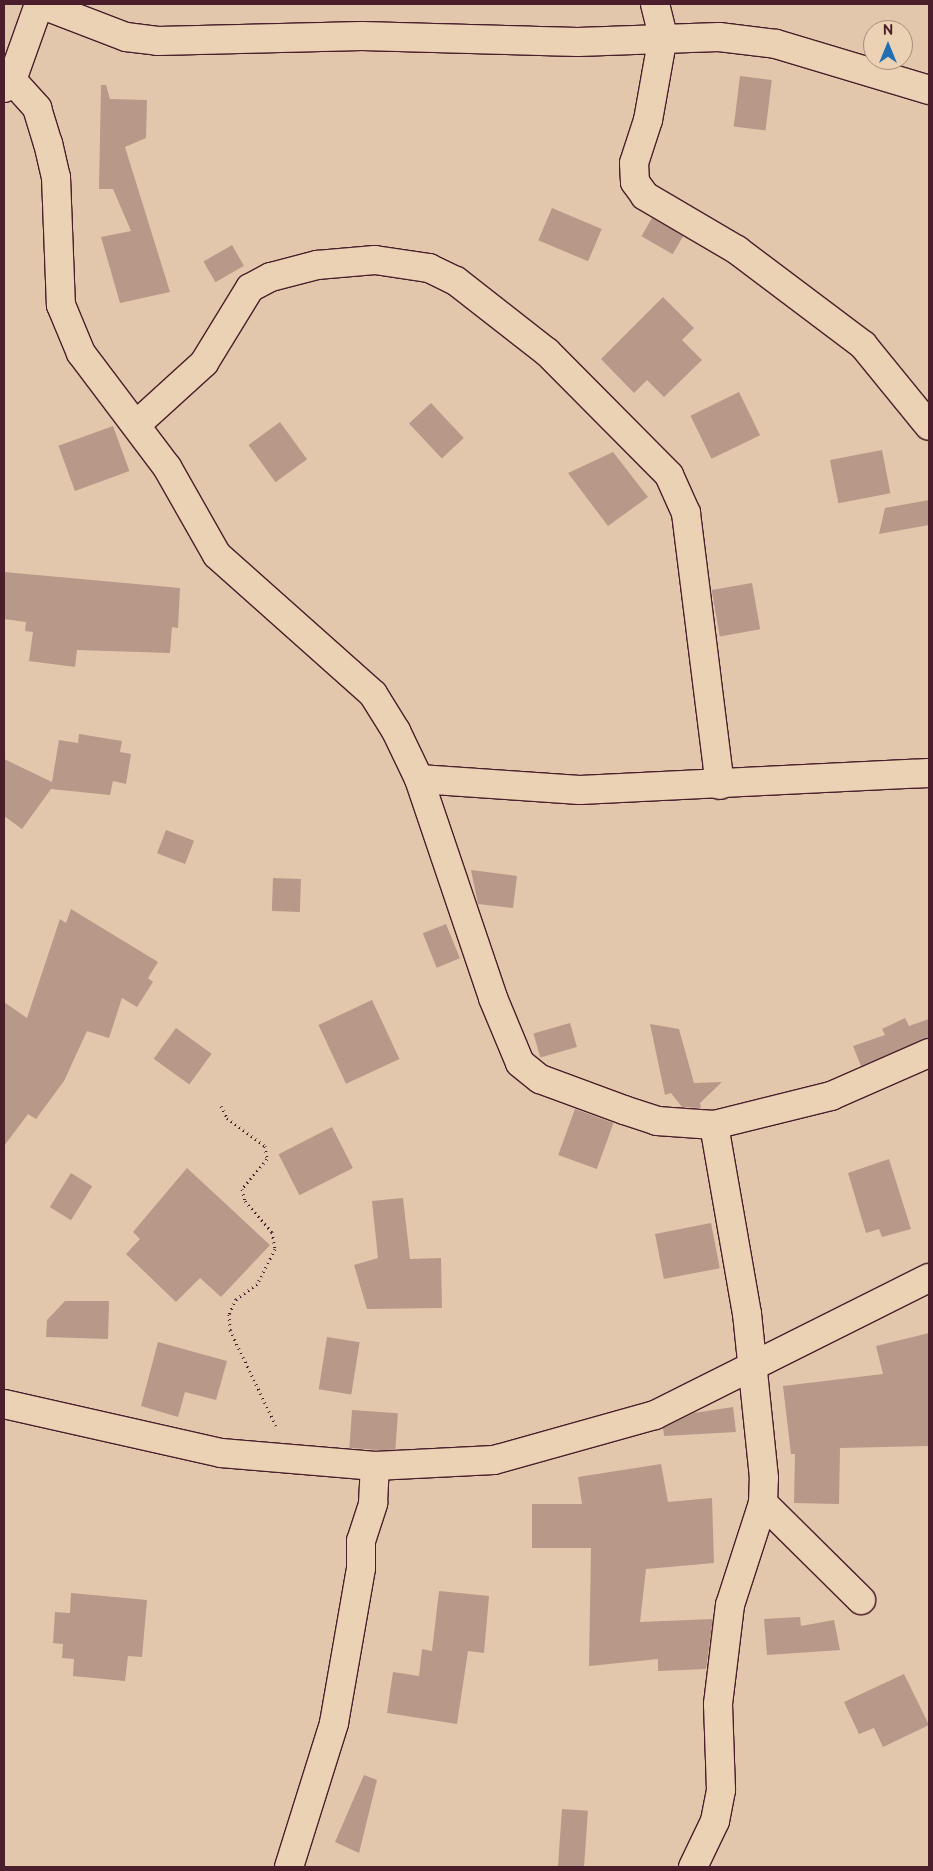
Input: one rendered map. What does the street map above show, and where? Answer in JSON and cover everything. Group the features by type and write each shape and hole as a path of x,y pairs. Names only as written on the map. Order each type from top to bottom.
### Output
{"street":[{"path":"929,90 776,44 663,36 578,42 362,36 158,41 126,37 39,4 8,84 37,108 56,177 62,305 81,353 137,424 217,555 373,694 419,779 492,998 520,1063 540,1079 657,1121 714,1125 831,1096 929,1053"},
{"path":"655,4 663,36 648,120 634,163 635,182 645,196 737,250 863,345 929,426"},
{"path":"137,424 204,363 250,288 271,277 317,265 374,260 429,268 456,281 547,352 669,475 686,513 720,785"},
{"path":"419,779 580,790 720,785 929,773"},
{"path":"693,1867 715,1822 721,1790 718,1704 730,1605 763,1504 761,1428 753,1364 714,1125"},
{"path":"4,1404 221,1453 302,1458 374,1466 494,1460 552,1446 655,1415 753,1364 929,1278"},
{"path":"289,1867 334,1723 361,1568 361,1541 373,1504 374,1466"},
{"path":"763,1504 861,1600"}],"path":[{"path":"221,1106 227,1118 265,1146 266,1159 242,1189 245,1201 272,1232 275,1249 256,1284 236,1299 229,1314 230,1330 273,1422 302,1458"}],"building":[{"path":"740,76 772,80 766,131 734,127"},
{"path":"101,85 106,85 110,99 147,100 146,138 125,147 170,292 120,303 101,237 131,231 113,189 99,189"},
{"path":"552,208 602,229 588,261 538,240"},
{"path":"652,218 683,236 673,254 642,236"},
{"path":"232,245 244,266 215,282 203,262"},
{"path":"663,297 694,328 682,340 702,360 664,397 647,380 634,393 601,359"},
{"path":"739,392 760,435 712,459 690,416"},
{"path":"431,403 464,438 442,459 409,423"},
{"path":"280,422 307,459 275,482 248,445"},
{"path":"113,426 129,471 75,491 58,446"},
{"path":"882,450 890,493 838,503 830,460"},
{"path":"613,452 648,497 608,526 568,473"},
{"path":"929,500 929,525 879,534 885,508"},
{"path":"4,572 180,588 178,628 172,627 170,653 77,650 75,667 29,661 33,632 25,631 26,622 4,619"},
{"path":"752,583 760,629 720,636 712,590"},
{"path":"79,734 122,741 120,752 131,754 126,784 113,781 110,795 51,789 22,829 4,816 4,759 52,782 59,740 78,743"},
{"path":"166,830 194,841 185,864 157,853"},
{"path":"471,870 517,876 513,908 478,904"},
{"path":"273,878 301,879 300,912 272,911"},
{"path":"71,909 158,962 148,978 153,982 137,1007 122,998 109,1038 87,1031 64,1081 36,1119 28,1114 4,1146 4,1002 27,1018 60,919 66,923"},
{"path":"446,924 460,958 437,968 423,933"},
{"path":"372,1000 399,1059 346,1084 319,1025"},
{"path":"905,1018 909,1026 929,1019 929,1038 861,1066 853,1046 885,1035 882,1029"},
{"path":"570,1023 577,1047 540,1058 533,1033"},
{"path":"650,1024 679,1029 694,1083 722,1082 700,1103 701,1108 682,1107 671,1093 665,1095"},
{"path":"176,1028 212,1054 189,1085 154,1059"},
{"path":"575,1109 614,1123 597,1169 558,1155"},
{"path":"332,1127 353,1168 299,1195 279,1154"},
{"path":"889,1159 911,1229 882,1237 879,1229 866,1233 848,1173"},
{"path":"187,1168 270,1245 221,1297 200,1278 176,1302 126,1254 140,1239 133,1232"},
{"path":"71,1173 92,1186 71,1220 50,1207"},
{"path":"403,1198 410,1259 441,1258 442,1308 367,1309 354,1265 378,1258 372,1201"},
{"path":"711,1223 720,1268 664,1279 655,1234"},
{"path":"65,1301 109,1301 108,1339 46,1337 47,1320"},
{"path":"929,1333 929,1446 840,1448 839,1504 794,1503 795,1454 791,1454 783,1386 883,1374 876,1346"},
{"path":"327,1337 360,1342 351,1395 319,1389"},
{"path":"158,1342 227,1361 216,1400 185,1392 178,1417 141,1406"},
{"path":"733,1407 736,1432 664,1436 663,1428 694,1413"},
{"path":"352,1410 398,1413 395,1451 349,1448"},
{"path":"661,1464 668,1502 712,1498 714,1563 646,1569 640,1622 713,1619 706,1669 658,1671 658,1659 589,1666 591,1548 532,1548 532,1504 582,1504 578,1477"},
{"path":"439,1591 489,1596 484,1653 468,1651 457,1724 387,1713 393,1672 419,1676 422,1649 432,1651"},
{"path":"71,1593 147,1600 142,1657 128,1656 125,1681 73,1676 74,1659 62,1658 63,1644 53,1643 55,1612 70,1613"},
{"path":"800,1617 801,1626 834,1620 840,1650 767,1655 764,1619"},
{"path":"904,1674 929,1725 883,1747 874,1728 859,1734 844,1702"},
{"path":"364,1775 377,1780 359,1853 335,1842"},
{"path":"562,1809 588,1811 584,1867 558,1867"}]}
